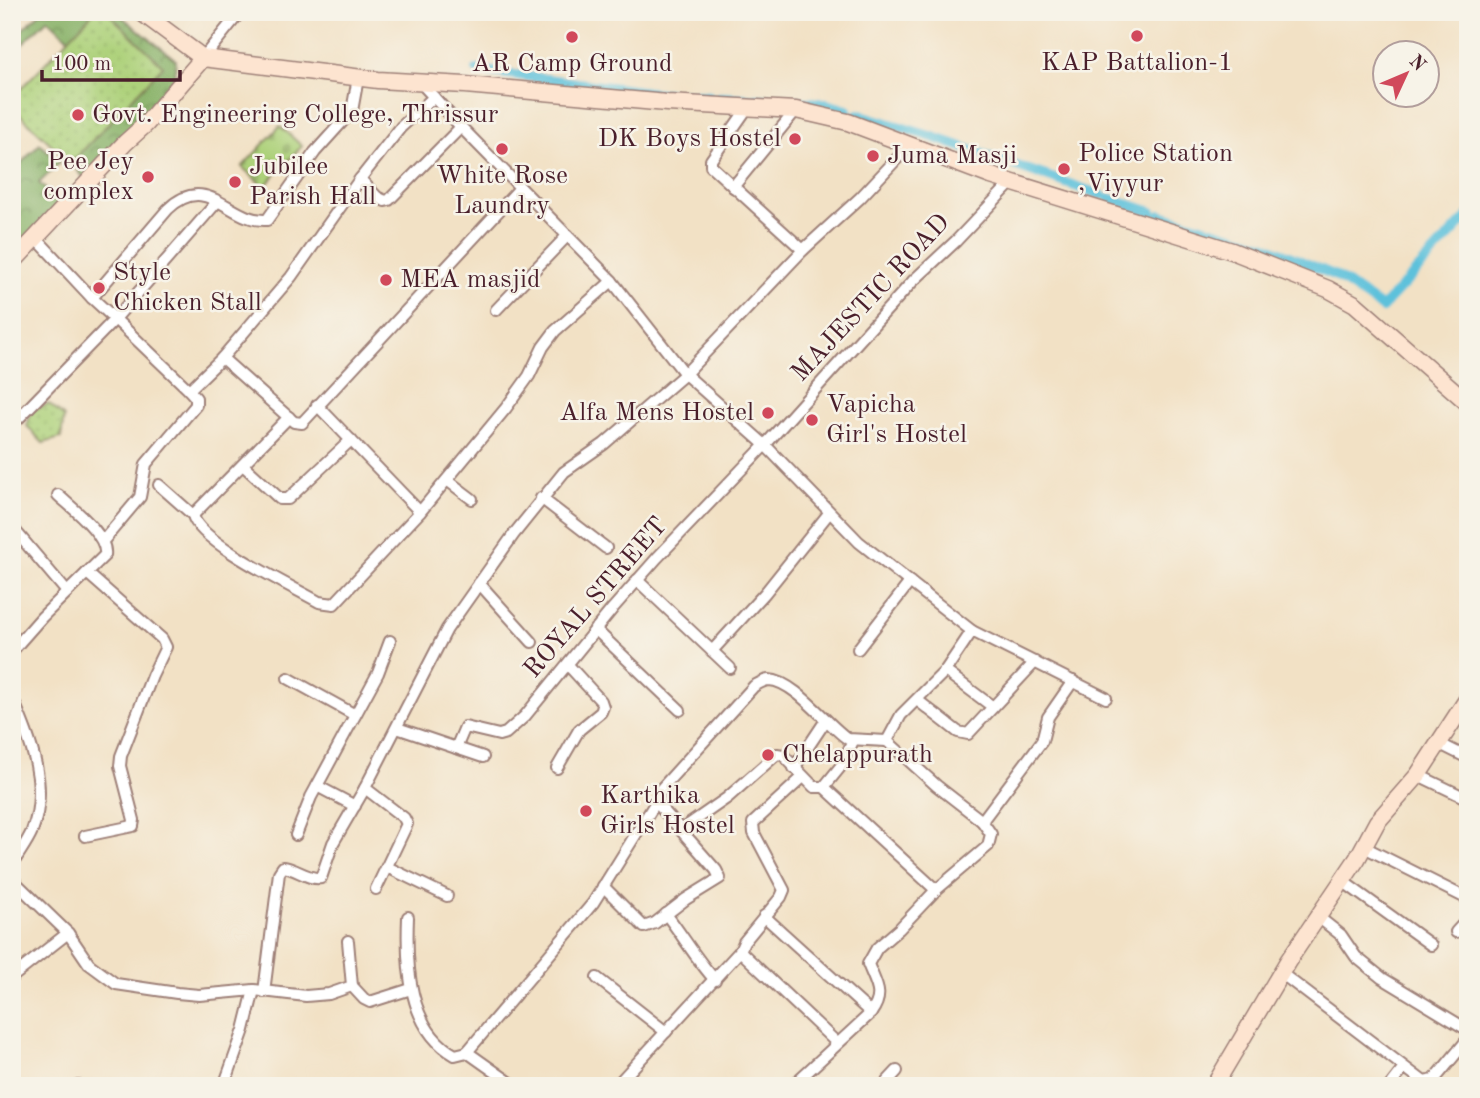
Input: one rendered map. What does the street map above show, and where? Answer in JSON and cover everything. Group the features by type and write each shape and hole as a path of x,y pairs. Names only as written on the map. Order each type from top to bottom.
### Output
{"main road":[{"path":"141,12 203,58 358,78 646,102 796,110 848,122 908,147 1011,183 1232,251 1328,289 1355,304 1468,403"},
{"path":"12,263 146,124 203,58"},
{"path":"1214,1086 1281,973 1364,847 1377,822 1418,775 1468,698"}],"street":[{"path":"203,58 240,12"},
{"path":"92,298 172,205 196,194 254,218 267,220 315,152 352,111 358,78"},
{"path":"421,83 612,281 685,374 765,445 859,542 972,631 1106,698"},
{"path":"189,390 222,358 291,277 360,179 401,127 434,97"},
{"path":"748,107 710,163 714,170 803,250"},
{"path":"733,187 796,110"},
{"path":"360,179 377,197 389,200 461,127"},
{"path":"224,1086 259,991 279,873 283,867 288,867 310,877 321,878 333,844 397,728 447,629 479,583 541,498 564,472 614,436 685,374 803,250 860,198 908,147"},
{"name":"MAJESTIC ROAD","path":"765,445 913,281 957,241 1011,183"},
{"path":"222,358 294,422 302,423 520,188"},
{"path":"12,425 115,319 217,202"},
{"path":"496,310 568,235"},
{"path":"35,237 92,298 196,398 196,405 146,464 139,497 103,541"},
{"path":"159,485 193,515 194,523 226,550 319,602 334,604 420,512 506,408 529,376 555,331 612,281"},
{"path":"317,405 420,512"},
{"path":"193,515 289,417"},
{"path":"243,465 280,499 288,499 351,439"},
{"name":"ROYAL STREET","path":"456,748 465,727 499,735 506,733 525,716 637,580 765,445"},
{"path":"447,480 472,499"},
{"path":"12,651 41,617 105,555 103,541 58,495"},
{"path":"541,498 606,548"},
{"path":"712,651 765,593 830,513"},
{"path":"12,527 67,592"},
{"path":"85,836 133,825 120,766 121,756 166,647 162,639 87,573"},
{"path":"637,580 730,668"},
{"path":"858,649 910,582"},
{"path":"479,583 532,642"},
{"path":"595,629 680,710"},
{"path":"887,741 901,715 945,671 972,631"},
{"path":"296,835 317,786 379,673 390,641"},
{"path":"917,699 964,734 972,730 1035,662"},
{"path":"556,768 579,730 601,712 603,707 601,701 568,665"},
{"path":"945,671 993,707"},
{"path":"288,678 355,715"},
{"path":"408,917 407,952 411,989 421,1018 443,1048 455,1055 467,1052 578,923 656,802 660,790 754,686 765,680 779,683 801,696 841,734 853,741 887,741 937,786 982,821 990,834 988,846 936,890 871,957 868,964 880,994 877,1005 792,1086"},
{"path":"982,821 1042,741 1048,717 1073,681"},
{"path":"12,697 37,766 39,795 32,830 12,865"},
{"path":"794,768 826,720"},
{"path":"397,728 483,757"},
{"path":"681,830 727,798 774,755 783,755 814,788 824,787 841,766 853,741"},
{"path":"1440,744 1468,758"},
{"path":"1418,775 1468,799"},
{"path":"616,1086 715,980 781,897 784,887 754,833 753,823 803,776"},
{"path":"317,786 355,806"},
{"path":"824,787 936,890"},
{"path":"365,788 404,818 407,824 376,889"},
{"path":"603,886 641,926 655,923 720,878 656,802"},
{"path":"1364,847 1468,900"},
{"path":"387,867 447,896"},
{"path":"12,879 68,933 89,964 116,984 199,995 259,991 306,996 352,986"},
{"path":"1341,880 1431,945"},
{"path":"666,914 695,957 715,980"},
{"path":"764,916 871,1013"},
{"path":"1317,916 1342,935 1356,957 1382,978 1468,1030"},
{"path":"1456,932 1468,919"},
{"path":"12,977 68,933"},
{"path":"348,941 352,986 364,999 370,1002 411,989"},
{"path":"740,951 837,1043"},
{"path":"1281,973 1420,1080 1428,1083 1434,1080 1468,1039"},
{"path":"597,978 666,1032"},
{"path":"467,1052 515,1086"},
{"path":"1390,1086 1404,1068"},
{"path":"883,1086 897,1071"}],"green space":[{"path":"41,12 94,12 69,39 48,19 12,54 12,39"},
{"path":"94,12 107,12 163,66 71,163 12,107 12,98"},
{"path":"107,12 116,12 176,60 174,84 84,178 71,163 163,66"},
{"path":"280,126 302,146 264,187 242,167"},
{"path":"40,144 60,162 39,183 60,203 12,253 12,177 20,164"},
{"path":"49,404 64,417 61,438 43,443 27,426 32,410"}],"waterway":[{"path":"477,70 655,93 709,96"},
{"path":"720,97 823,103 847,110"},
{"path":"858,114 1101,195"},
{"path":"1109,198 1152,212"},
{"path":"1161,215 1266,246 1336,276 1382,308 1468,216"}],"place":[{"name":"KAP Battalion-1","path":"1137,36"},
{"name":"AR Camp Ground","path":"572,37"},
{"name":"Govt. Engineering College, Thrissur","path":"78,115"},
{"name":"DK Boys Hostel","path":"795,139"},
{"name":"White Rose Laundry","path":"502,149"},
{"name":"Juma Masji","path":"873,156"},
{"name":"Police Station ,Viyyur","path":"1064,169"},
{"name":"Pee Jey complex","path":"148,177"},
{"name":"Jubilee Parish Hall","path":"235,182"},
{"name":"MEA masjid","path":"386,280"},
{"name":"Style Chicken Stall","path":"99,288"},
{"name":"Alfa Mens Hostel","path":"768,413"},
{"name":"Vapicha Girl's Hostel","path":"812,420"},
{"name":"Chelappurath","path":"768,755"},
{"name":"Karthika Girls Hostel","path":"586,811"}]}
